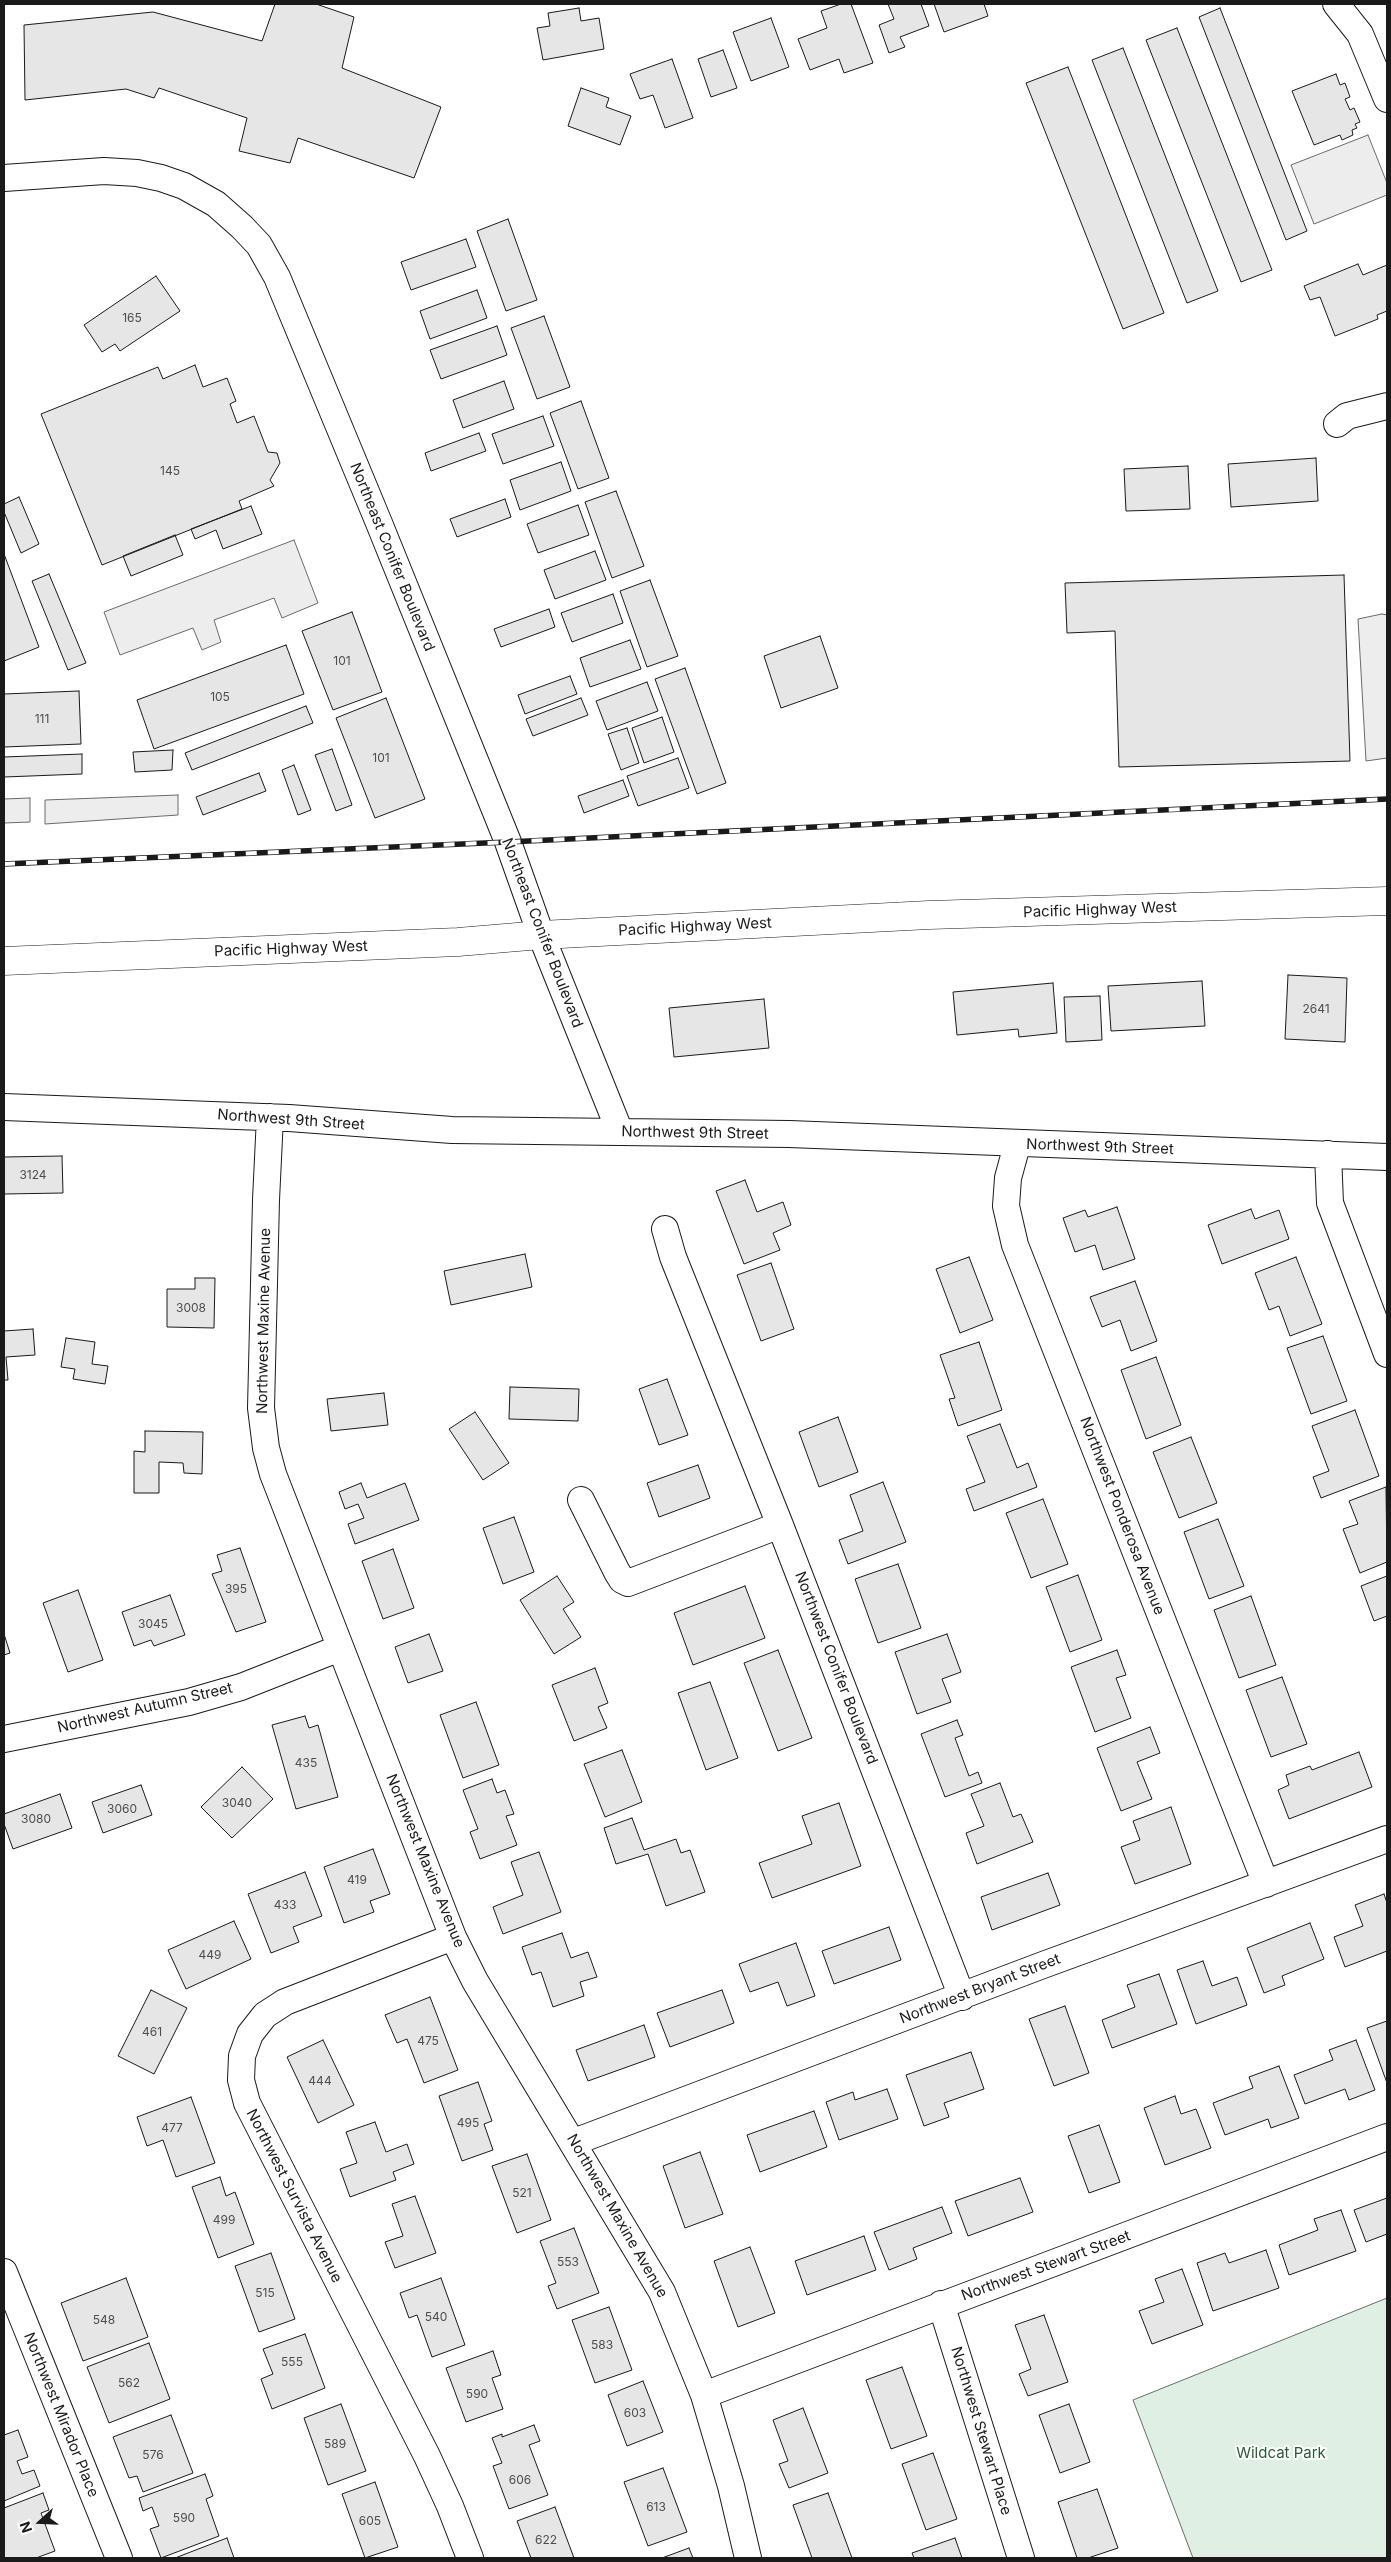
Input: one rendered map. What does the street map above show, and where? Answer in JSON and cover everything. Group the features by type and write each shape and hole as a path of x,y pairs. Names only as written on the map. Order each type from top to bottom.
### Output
{"highway":[{"name":"Pacific Highway West","path":"4,960 458,942 541,935 929,915 1387,901"}],"street":[{"path":"1336,4 1360,34 1387,99"},
{"name":"Northeast Conifer Boulevard","path":"4,178 104,171 137,173 161,178 184,186 216,204 242,227 258,245 277,277 382,531 508,842 541,935 620,1132"},
{"path":"1337,424 1347,416 1387,406"},
{"name":"Northwest 9th Street","path":"4,1107 270,1117 452,1130 789,1134 1387,1157"},
{"name":"Northwest Maxine Avenue","path":"270,1117 261,1408 266,1448 273,1474 453,1937 475,1981 574,2142 662,2292 704,2395 731,2486 748,2558"},
{"name":"Northwest Ponderosa Avenue","path":"1018,1144 1008,1178 1006,1206 1015,1245 1266,1884"},
{"path":"1328,1154 1330,1203 1387,1354"},
{"name":"Northwest Conifer Boulevard","path":"665,1229 673,1257 780,1525 962,1997"},
{"path":"581,1500 617,1572 622,1580 628,1583 780,1525"},
{"name":"Northwest Autumn Street","path":"4,1739 189,1702 241,1687 340,1648"},
{"name":"Northwest Bryant Street","path":"574,2142 962,1997 1043,1964 1387,1839"},
{"name":"Northwest Survista Avenue","path":"453,1937 278,2006 265,2015 250,2034 242,2056 241,2080 247,2103 428,2456 470,2558"},
{"name":"Northwest Stewart Street","path":"704,2395 1387,2137"},
{"name":"Northwest Mirador Place","path":"4,2272 119,2558"},
{"name":"Northwest Stewart Place","path":"941,2304 1021,2558"}],"green space":[{"name":"Wildcat Park","path":"1387,2298 1387,2558 1193,2558 1133,2400"}],"shaded area":[{"path":"1368,135 1387,183 1387,195 1314,224 1291,165"},
{"path":"294,540 318,603 282,618 274,598 214,620 221,642 202,650 193,628 120,655 104,612"},
{"path":"1382,614 1387,615 1387,758 1366,761 1358,619"},
{"path":"178,795 178,815 45,824 45,800"},
{"path":"30,798 30,822 4,823 4,799"}],"building":[{"path":"275,4 316,4 354,17 342,68 441,107 414,178 298,138 290,163 239,151 247,118 159,88 154,98 126,89 25,100 24,25 153,12 262,41"},
{"path":"841,4 851,4 873,63 844,73 839,59 810,70 798,39 827,28 821,11"},
{"path":"888,4 921,4 929,26 900,37 905,47 889,53 879,25 894,19"},
{"path":"934,4 984,4 988,16 944,32"},
{"path":"579,8 581,21 599,18 604,49 543,60 537,28 550,26 548,13"},
{"path":"1220,8 1307,231 1286,240 1199,17"},
{"path":"771,18 789,67 751,81 733,32"},
{"path":"1177,28 1272,270 1241,282 1146,40"},
{"path":"1123,48 1218,291 1187,303 1092,60"},
{"path":"723,50 737,88 711,97 698,59"},
{"path":"672,59 693,118 665,128 653,95 640,99 630,74"},
{"path":"1068,67 1164,313 1123,329 1026,83"},
{"path":"1336,74 1340,85 1345,83 1350,97 1345,99 1350,110 1354,108 1360,122 1355,124 1357,128 1352,130 1353,135 1342,140 1340,135 1314,145 1292,91"},
{"path":"581,88 609,98 606,107 631,116 620,145 568,126"},
{"path":"508,219 537,300 506,311 477,231"},
{"path":"466,239 476,267 411,290 401,262"},
{"path":"1358,264 1363,275 1387,265 1387,311 1377,315 1378,319 1335,336 1320,297 1310,300 1304,286"},
{"path":"156,276 180,311 120,351 115,344 102,352 84,325"},
{"path":"477,290 487,318 430,339 420,311"},
{"path":"544,316 570,387 537,399 511,328"},
{"path":"497,326 507,355 441,379 430,350"},
{"path":"195,365 203,387 227,378 236,401 230,404 237,423 254,416 268,452 277,453 280,463 270,480 274,486 239,501 242,509 102,565 41,414 158,367 163,379"},
{"path":"504,381 514,409 463,428 453,400"},
{"path":"581,401 609,478 578,489 550,413"},
{"path":"543,416 554,446 503,464 492,434"},
{"path":"479,433 486,451 431,471 425,453"},
{"path":"1316,458 1318,501 1231,507 1228,464"},
{"path":"561,462 571,491 520,510 510,480"},
{"path":"1188,466 1190,509 1126,511 1124,469"},
{"path":"616,491 644,566 612,578 585,502"},
{"path":"19,497 39,544 21,553 4,512 4,504"},
{"path":"505,499 511,517 457,537 450,519"},
{"path":"578,505 589,535 538,553 527,524"},
{"path":"251,506 262,534 223,549 216,530 195,539 191,529"},
{"path":"175,535 183,555 131,576 123,556"},
{"path":"595,551 606,580 555,599 544,570"},
{"path":"4,554 39,647 4,661"},
{"path":"49,574 86,663 68,670 32,581"},
{"path":"1344,575 1350,761 1119,767 1115,631 1067,633 1065,583"},
{"path":"650,580 678,656 647,667 620,591"},
{"path":"613,594 623,623 572,642 561,613"},
{"path":"549,609 555,627 501,647 494,629"},
{"path":"352,612 382,692 333,710 302,631"},
{"path":"820,636 838,688 781,708 764,656"},
{"path":"630,640 641,669 590,687 580,658"},
{"path":"286,645 304,694 154,749 137,700"},
{"path":"685,668 726,783 697,794 655,679"},
{"path":"570,676 577,694 525,714 518,695"},
{"path":"647,682 658,711 607,730 596,701"},
{"path":"79,691 81,744 4,747 4,694"},
{"path":"386,698 425,799 375,818 336,718"},
{"path":"581,698 588,715 533,736 526,719"},
{"path":"306,706 313,723 192,770 185,753"},
{"path":"662,717 674,752 644,763 632,728"},
{"path":"627,728 639,763 621,770 608,734"},
{"path":"332,749 352,805 336,811 315,755"},
{"path":"173,750 172,770 135,772 133,752"},
{"path":"82,754 82,774 4,777 4,757"},
{"path":"678,758 689,788 638,806 627,776"},
{"path":"294,765 311,810 298,815 282,770"},
{"path":"259,773 266,791 203,815 196,797"},
{"path":"623,780 629,796 584,813 578,796"},
{"path":"1288,975 1347,978 1345,1042 1285,1039"},
{"path":"1202,981 1205,1026 1111,1031 1108,986"},
{"path":"1053,983 1057,1033 1019,1037 1018,1029 957,1035 953,992"},
{"path":"1100,996 1102,1040 1066,1042 1064,997"},
{"path":"764,999 769,1048 674,1057 669,1008"},
{"path":"62,1156 63,1193 4,1194 4,1157"},
{"path":"745,1180 757,1212 783,1202 791,1225 773,1233 780,1250 744,1264 716,1191"},
{"path":"1117,1207 1135,1259 1103,1270 1095,1245 1075,1252 1063,1218 1085,1210 1088,1217"},
{"path":"1251,1209 1255,1219 1279,1210 1289,1239 1222,1264 1208,1225"},
{"path":"525,1254 532,1287 451,1305 444,1271"},
{"path":"969,1257 993,1320 960,1333 936,1269"},
{"path":"1296,1257 1322,1324 1290,1336 1279,1306 1269,1310 1255,1273"},
{"path":"771,1263 794,1329 761,1341 737,1275"},
{"path":"195,1278 215,1278 214,1328 167,1327 167,1289 195,1289"},
{"path":"1135,1281 1157,1341 1131,1351 1120,1320 1102,1327 1090,1297"},
{"path":"33,1329 35,1355 6,1357 8,1380 4,1380 4,1331"},
{"path":"1323,1336 1347,1401 1311,1414 1287,1348"},
{"path":"66,1338 95,1342 92,1364 108,1366 105,1384 73,1379 75,1369 61,1367"},
{"path":"979,1342 1002,1410 958,1426 949,1399 955,1398 940,1355"},
{"path":"1156,1357 1181,1425 1146,1439 1121,1370"},
{"path":"667,1379 688,1435 659,1445 639,1389"},
{"path":"510,1387 579,1389 578,1421 509,1419"},
{"path":"384,1393 388,1425 331,1431 327,1399"},
{"path":"1355,1410 1379,1476 1321,1498 1313,1477 1329,1471 1312,1426"},
{"path":"475,1412 509,1463 483,1480 449,1429"},
{"path":"838,1417 858,1472 819,1487 799,1432"},
{"path":"1000,1424 1017,1468 1028,1463 1037,1487 974,1511 966,1489 985,1482 967,1436"},
{"path":"145,1431 203,1432 202,1474 184,1473 183,1463 159,1462 159,1493 134,1493 134,1451 145,1452"},
{"path":"1191,1437 1217,1503 1179,1518 1153,1452"},
{"path":"698,1465 710,1498 659,1517 647,1483"},
{"path":"883,1482 906,1542 848,1564 839,1540 863,1531 850,1495"},
{"path":"361,1483 367,1498 405,1483 419,1520 355,1544 348,1524 364,1518 358,1504 345,1509 339,1492"},
{"path":"1386,1487 1387,1562 1360,1573 1343,1529 1358,1524 1349,1501"},
{"path":"1043,1499 1068,1564 1031,1578 1006,1513"},
{"path":"514,1517 534,1572 503,1584 483,1528"},
{"path":"1218,1519 1244,1586 1209,1599 1184,1532"},
{"path":"240,1548 266,1622 236,1632 212,1574 222,1571 217,1555"},
{"path":"393,1549 414,1608 383,1619 362,1561"},
{"path":"898,1564 921,1628 878,1643 855,1579"},
{"path":"1078,1575 1102,1640 1070,1652 1046,1587"},
{"path":"557,1576 574,1602 563,1609 581,1637 554,1654 520,1600"},
{"path":"1387,1576 1387,1616 1374,1621 1361,1586"},
{"path":"745,1586 765,1638 693,1665 674,1613"},
{"path":"78,1590 103,1660 68,1672 43,1603"},
{"path":"170,1595 185,1635 154,1646 151,1640 134,1646 122,1612"},
{"path":"1251,1596 1276,1665 1239,1678 1214,1610"},
{"path":"4,1634 10,1653 4,1655"},
{"path":"429,1634 443,1671 408,1683 395,1647"},
{"path":"947,1634 961,1672 942,1679 951,1702 917,1714 895,1652"},
{"path":"778,1650 812,1738 778,1751 744,1663"},
{"path":"1117,1650 1126,1675 1116,1678 1131,1718 1095,1732 1071,1667"},
{"path":"595,1668 608,1703 598,1707 607,1728 574,1741 552,1685"},
{"path":"1282,1677 1307,1744 1271,1757 1246,1690"},
{"path":"710,1682 738,1758 706,1770 678,1693"},
{"path":"476,1702 499,1765 463,1778 440,1715"},
{"path":"305,1716 309,1728 318,1725 338,1797 296,1809 272,1725"},
{"path":"957,1720 963,1735 955,1738 969,1776 978,1772 982,1783 945,1797 921,1734"},
{"path":"1150,1727 1160,1753 1137,1762 1152,1799 1121,1811 1097,1748"},
{"path":"622,1750 642,1802 605,1817 584,1764"},
{"path":"1359,1752 1372,1787 1289,1819 1278,1790 1289,1785 1286,1775 1310,1766 1312,1770"},
{"path":"242,1767 273,1799 232,1838 201,1807"},
{"path":"492,1779 497,1793 505,1790 514,1814 506,1816 517,1845 480,1859 470,1832 478,1829 463,1790"},
{"path":"1000,1783 1013,1817 1021,1814 1033,1842 977,1864 966,1833 984,1826 971,1794"},
{"path":"141,1785 152,1815 103,1833 92,1802"},
{"path":"60,1794 72,1828 13,1849 4,1824 4,1814"},
{"path":"839,1803 861,1866 772,1898 759,1863 812,1844 802,1816"},
{"path":"1171,1807 1191,1864 1135,1884 1121,1847 1140,1840 1133,1821"},
{"path":"632,1818 644,1850 676,1839 681,1853 690,1850 705,1892 666,1906 648,1854 616,1864 604,1828"},
{"path":"373,1849 390,1894 370,1901 374,1912 344,1923 324,1867"},
{"path":"539,1852 561,1912 503,1934 493,1907 523,1895 511,1862"},
{"path":"305,1872 322,1916 293,1927 299,1942 271,1953 248,1894"},
{"path":"1048,1873 1060,1905 992,1930 981,1897"},
{"path":"1384,1894 1387,1903 1387,1951 1345,1967 1334,1937 1363,1926 1355,1905"},
{"path":"234,1921 251,1959 186,1989 168,1950"},
{"path":"1310,1923 1324,1959 1282,1976 1285,1985 1264,1993 1247,1948"},
{"path":"889,1927 901,1960 834,1984 822,1951"},
{"path":"562,1933 571,1958 588,1952 597,1977 580,1982 584,1996 553,2007 541,1972 532,1975 522,1947"},
{"path":"796,1943 815,1996 787,2006 778,1982 750,1992 739,1964"},
{"path":"1203,1961 1212,1986 1237,1977 1247,2005 1196,2024 1177,1970"},
{"path":"1159,1974 1177,2024 1112,2048 1102,2020 1135,2007 1127,1985"},
{"path":"151,1990 187,2008 154,2074 118,2056"},
{"path":"722,1990 734,2023 670,2047 657,2013"},
{"path":"430,1997 458,2070 424,2083 407,2039 397,2043 385,2015"},
{"path":"1065,2006 1089,2073 1054,2086 1029,2019"},
{"path":"1387,2021 1387,2083 1367,2028"},
{"path":"644,2025 655,2057 588,2081 576,2050"},
{"path":"323,2040 354,2105 318,2123 287,2057"},
{"path":"1356,2040 1375,2090 1349,2100 1345,2089 1305,2104 1294,2075 1333,2060 1329,2050"},
{"path":"971,2052 984,2089 944,2103 949,2117 924,2126 906,2075"},
{"path":"1279,2066 1299,2118 1271,2128 1268,2119 1225,2135 1213,2103 1253,2088 1249,2077"},
{"path":"478,2082 492,2121 484,2124 493,2150 462,2161 439,2096"},
{"path":"887,2089 898,2119 839,2140 826,2102 853,2092 855,2100"},
{"path":"1175,2096 1181,2114 1196,2109 1211,2148 1165,2165 1144,2108"},
{"path":"191,2097 215,2163 176,2177 163,2140 147,2146 137,2117"},
{"path":"814,2111 827,2147 760,2172 747,2135"},
{"path":"375,2122 386,2152 407,2144 414,2164 393,2172 396,2180 350,2197 340,2169 357,2163 346,2132"},
{"path":"1099,2125 1120,2182 1089,2193 1068,2136"},
{"path":"700,2152 723,2214 685,2228 663,2166"},
{"path":"527,2154 551,2220 517,2233 492,2166"},
{"path":"220,2177 226,2196 235,2192 254,2244 218,2258 192,2187"},
{"path":"1020,2178 1033,2212 968,2236 955,2201"},
{"path":"415,2196 436,2253 395,2268 385,2242 403,2236 392,2204"},
{"path":"1387,2198 1387,2234 1366,2242 1354,2210"},
{"path":"942,2207 952,2233 913,2248 917,2259 889,2270 874,2232"},
{"path":"1341,2210 1356,2251 1289,2275 1279,2245 1318,2230 1314,2219"},
{"path":"574,2228 599,2293 557,2309 548,2286 556,2283 540,2241"},
{"path":"864,2236 876,2270 807,2295 795,2261"},
{"path":"750,2247 775,2313 738,2327 714,2261"},
{"path":"1266,2250 1279,2288 1213,2311 1197,2263 1225,2253 1229,2263"},
{"path":"271,2253 295,2319 259,2332 235,2266"},
{"path":"1182,2269 1203,2325 1152,2344 1139,2311 1164,2302 1155,2279"},
{"path":"126,2278 148,2337 83,2361 61,2303"},
{"path":"441,2278 465,2345 432,2357 417,2315 409,2318 400,2293"},
{"path":"609,2307 632,2370 595,2383 572,2320"},
{"path":"1044,2315 1068,2382 1028,2396 1019,2374 1031,2369 1015,2325"},
{"path":"305,2334 325,2388 272,2409 261,2379 273,2374 263,2349"},
{"path":"149,2343 170,2399 109,2423 87,2367"},
{"path":"493,2351 501,2375 492,2378 503,2409 466,2422 446,2368"},
{"path":"902,2367 927,2436 891,2449 866,2380"},
{"path":"643,2381 663,2432 627,2446 608,2395"},
{"path":"341,2404 366,2471 328,2485 304,2418"},
{"path":"1069,2404 1090,2462 1060,2473 1039,2415"},
{"path":"803,2408 828,2473 789,2488 779,2464 788,2461 773,2420"},
{"path":"171,2415 193,2473 143,2492 137,2476 129,2478 113,2437"},
{"path":"534,2425 540,2441 529,2445 548,2495 509,2509 493,2466 502,2463 492,2438 502,2434 502,2437"},
{"path":"18,2430 28,2457 17,2461 22,2474 34,2470 40,2486 4,2501 4,2435"},
{"path":"933,2453 957,2519 926,2530 902,2464"},
{"path":"663,2468 687,2532 648,2546 624,2482"},
{"path":"205,2474 213,2496 206,2499 219,2536 161,2558 150,2529 159,2526 152,2507 143,2511 139,2498"},
{"path":"375,2482 398,2547 365,2558 342,2494"},
{"path":"1097,2489 1118,2548 1088,2558 1077,2558 1058,2502"},
{"path":"43,2493 49,2510 41,2513 55,2551 36,2558 4,2558 4,2508"},
{"path":"828,2493 852,2558 812,2558 793,2505"},
{"path":"555,2507 574,2558 531,2558 517,2521"},
{"path":"227,2538 234,2558 175,2558"},
{"path":"955,2538 962,2558 914,2558 912,2553"},
{"path":"689,2548 693,2558 662,2558"}],"railway":[{"path":"4,864 508,842 1387,799"}]}
